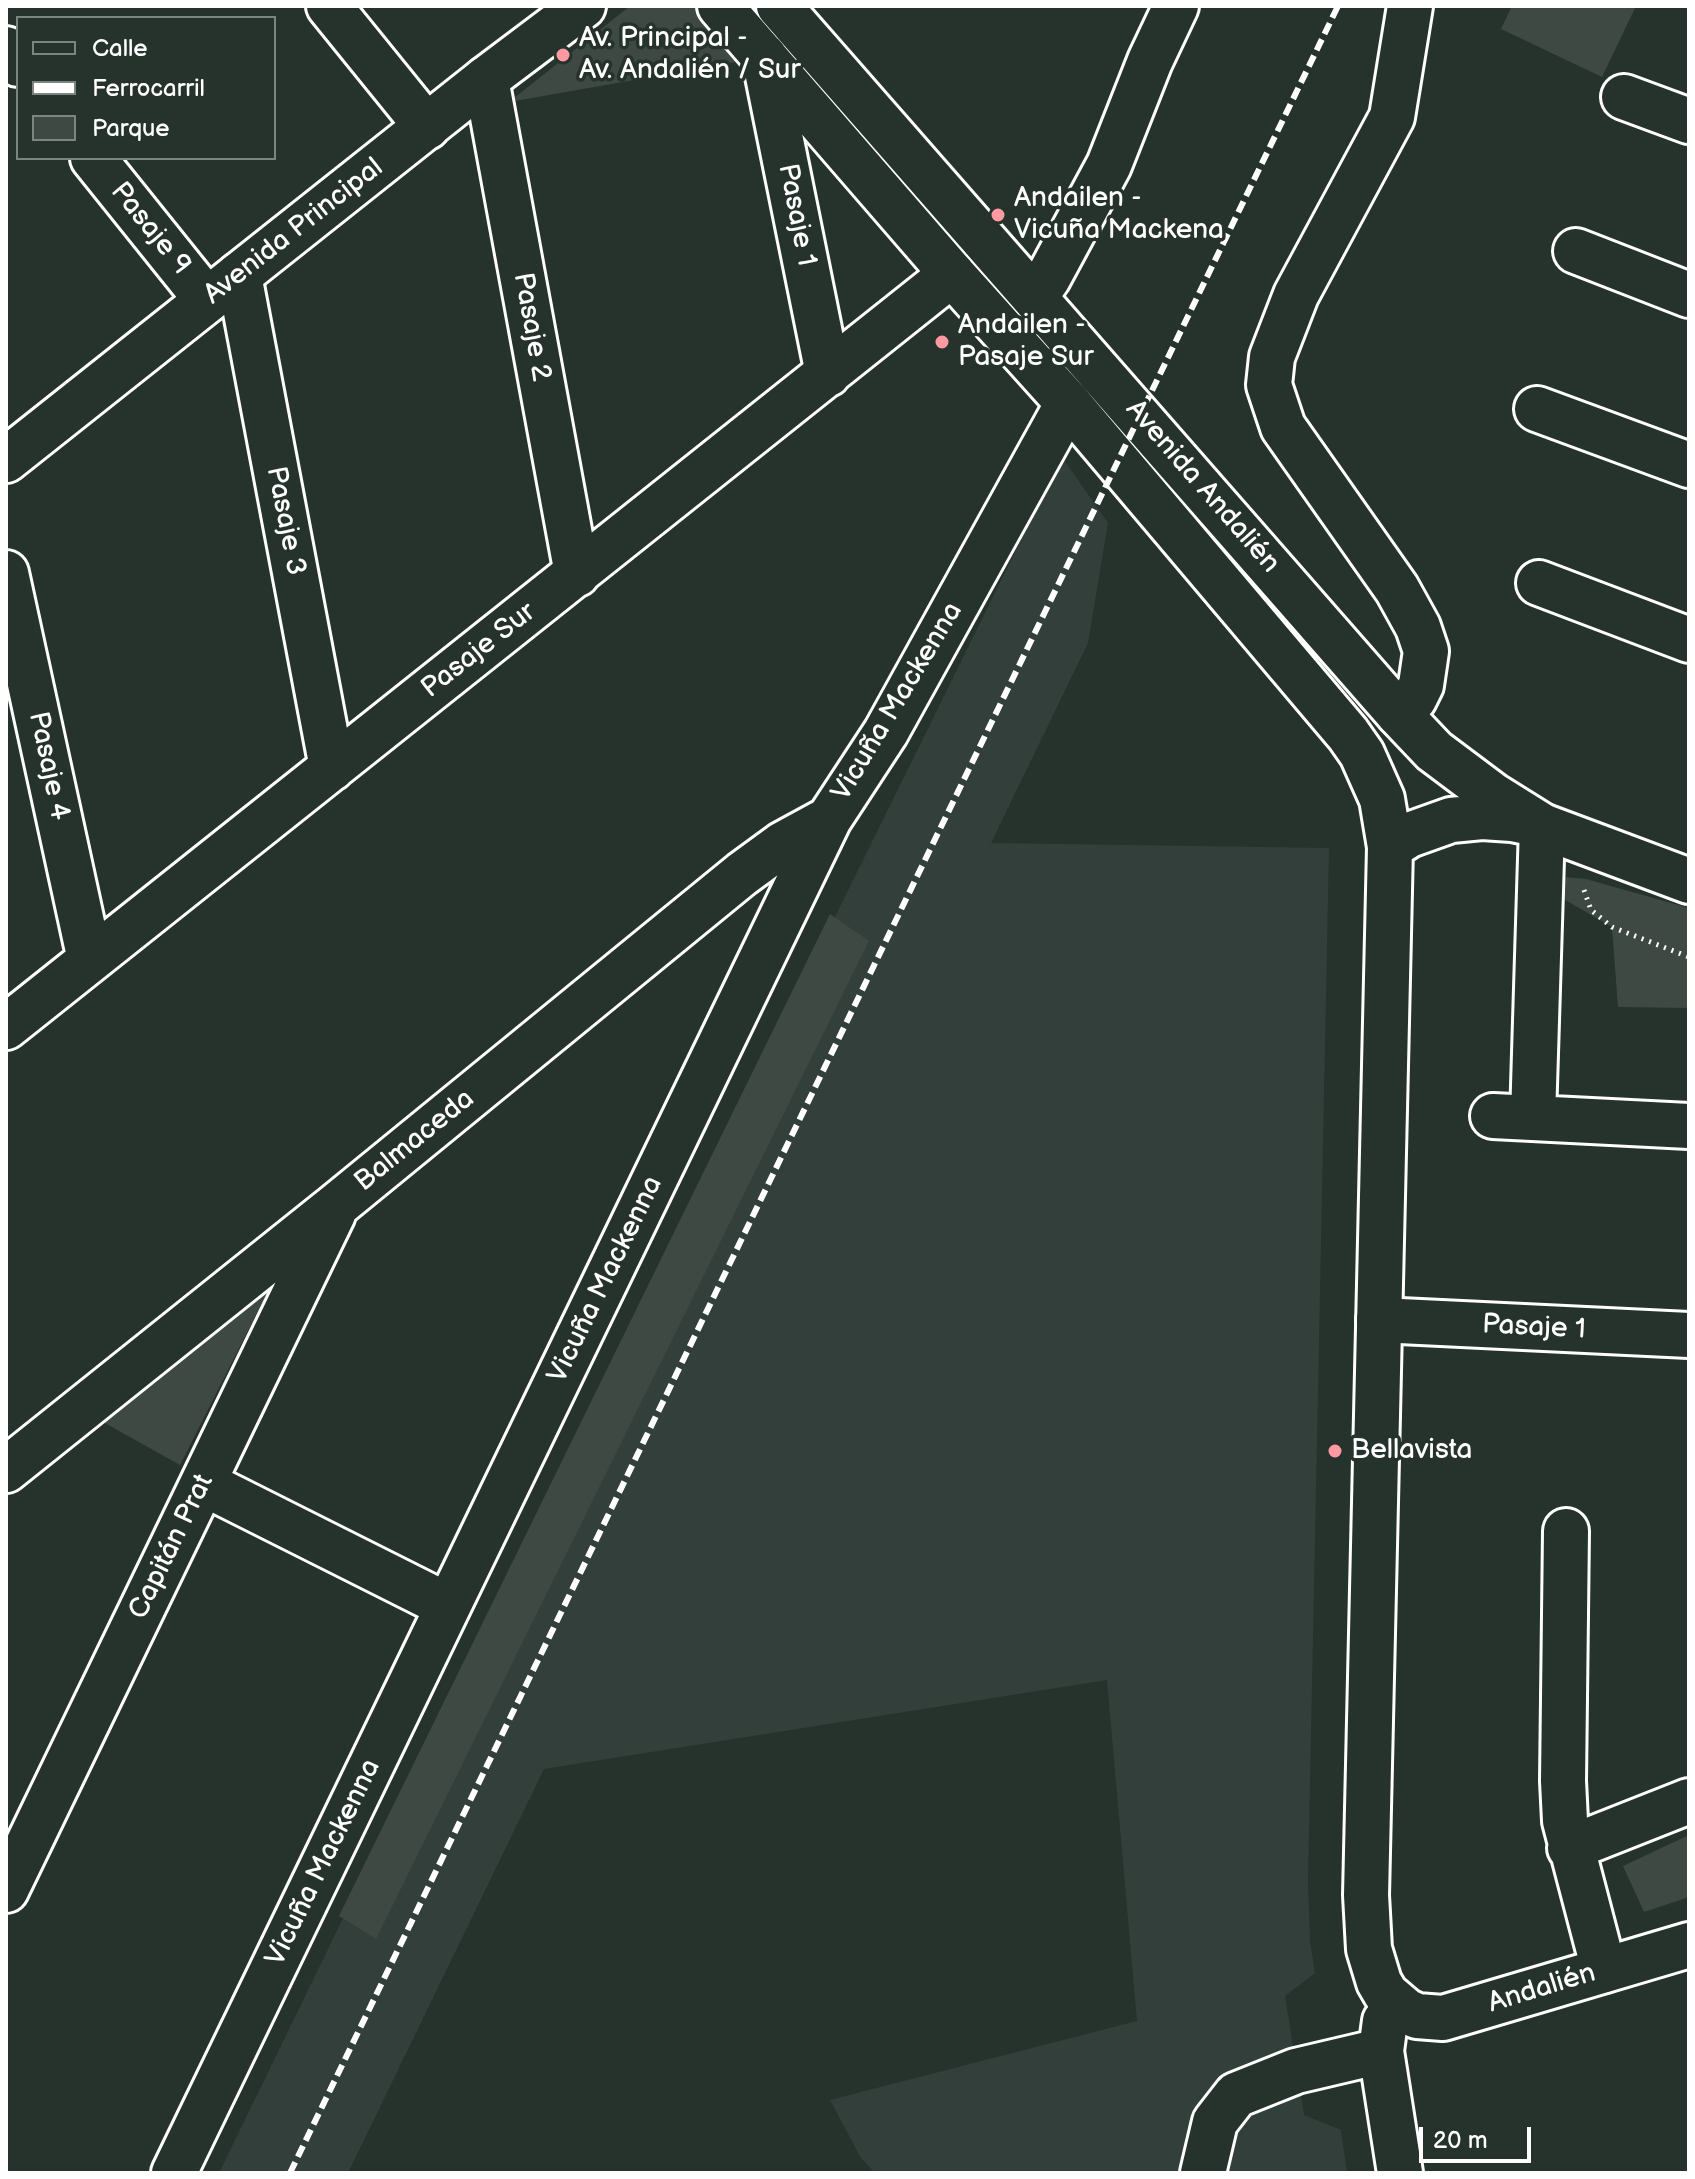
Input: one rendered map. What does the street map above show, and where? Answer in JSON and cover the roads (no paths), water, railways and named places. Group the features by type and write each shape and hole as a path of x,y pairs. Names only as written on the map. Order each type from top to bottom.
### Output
{"street":[{"path":"329,6 427,127"},
{"name":"Avenida Principal","path":"6,460 486,79 583,6"},
{"name":"Avenida Andalién","path":"720,6 1068,403 1348,734 1373,777 1387,822 1390,847"},
{"name":"Avenida Andalién","path":"779,6 1434,751 1542,826 1689,881"},
{"path":"1035,297 1109,165 1150,61 1176,6"},
{"path":"1398,713 1414,699 1421,685 1426,651 1418,627 1397,589 1283,427 1269,385 1272,357 1296,295 1392,117 1410,6"},
{"name":"Pasaje 1","path":"764,56 828,374"},
{"name":"Pasaje 2","path":"486,79 577,574"},
{"path":"1624,97 1689,121"},
{"name":"Pasaje 9","path":"95,160 223,288"},
{"path":"1576,251 1689,295"},
{"name":"Pasaje Sur","path":"6,1027 952,274"},
{"name":"Pasaje 3","path":"223,288 332,768"},
{"name":"Vicuña Mackenna","path":"174,2173 829,819 886,732 1068,403"},
{"path":"1537,409 1689,465"},
{"name":"Pasaje 4","path":"6,573 90,960"},
{"path":"1539,583 1689,640"},
{"path":"1400,2173 1381,2051 1385,2021 1395,2004 1386,1994 1372,1966 1367,1926 1390,847 1409,835 1451,820 1482,817 1512,819 1542,826 1513,1117 1689,1126"},
{"name":"Balmaceda","path":"6,1470 742,874 783,844 829,819"},
{"name":"Capitán Prat","path":"6,1890 337,1205"},
{"name":"Pasaje 1","path":"1379,1320 1689,1335"},
{"path":"203,1483 448,1606"},
{"path":"1566,1531 1565,1821 1604,1970"},
{"path":"1570,1848 1689,1801"},
{"name":"Andalién","path":"1395,2004 1417,2016 1443,2018 1689,1945"},
{"path":"1203,2173 1215,2122 1236,2095 1296,2071 1381,2051"}],"railway":[{"path":"290,2173 1338,6"}],"place":[{"name":"Av. Principal - Av. Andalién / Sur","path":"563,55"},
{"name":"Andailen - Vicuña Mackena","path":"998,215"},
{"name":"Andailen - Pasaje Sur","path":"942,342"},
{"name":"Bellavista","path":"1335,1451"}]}
